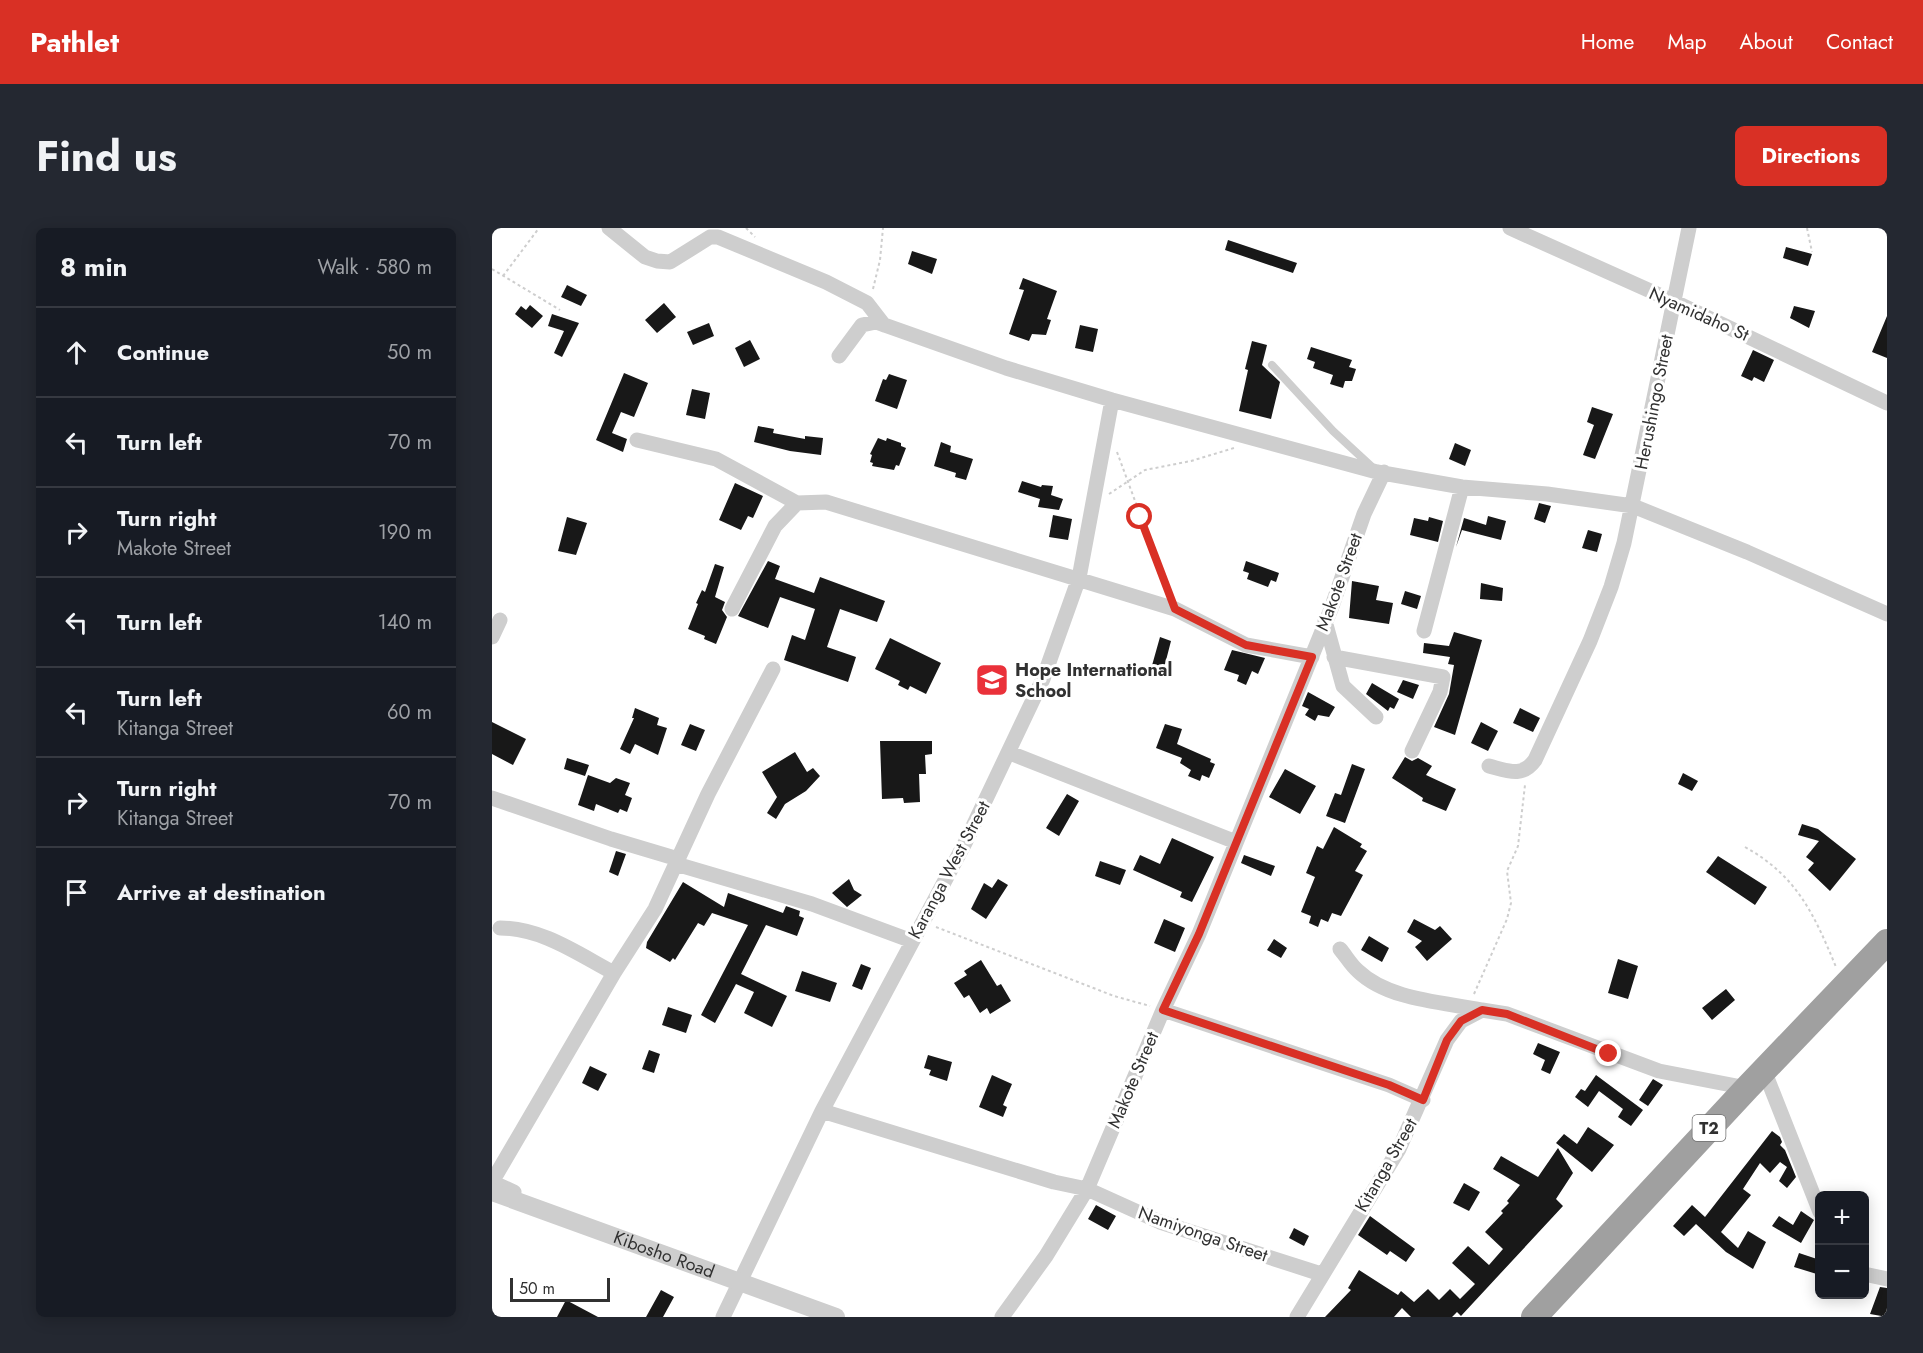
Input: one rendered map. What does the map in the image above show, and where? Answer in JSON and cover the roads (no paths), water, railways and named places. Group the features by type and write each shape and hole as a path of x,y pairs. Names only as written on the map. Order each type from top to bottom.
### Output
{"highway":[{"name":"T2","path":"1534,1317 1755,1079 1887,942"}],"street":[{"path":"609,228 645,257 657,261 670,262 710,237 718,237 826,282 867,303 884,325"},
{"name":"Nyamidaho St","path":"1510,228 1675,302 1887,403"},
{"name":"Herushingo Street","path":"1489,766 1518,773 1528,769 1550,729 1611,587 1633,506 1689,228"},
{"path":"839,356 862,326 876,322 995,364 1112,400 1380,472 1461,487 1557,495 1633,506 1748,552 1887,614"},
{"name":"Karanga West Street","path":"723,1317 822,1111 922,921 966,843 1010,753 1061,634 1079,578 1095,504 1112,400"},
{"path":"637,440 716,459 796,503 826,502 862,510 931,536 1079,578 1175,609 1246,645 1312,657"},
{"name":"Makote Street","path":"1002,1317 1046,1256 1087,1189 1163,1010 1199,934 1312,657 1380,472"},
{"path":"1424,631 1461,487"},
{"path":"732,609 775,526 796,503"},
{"path":"492,637 500,620"},
{"path":"1325,621 1343,686 1376,717"},
{"path":"1334,657 1443,677 1440,692 1412,751"},
{"path":"593,1229 492,1182 614,973 655,909 708,794 773,669"},
{"path":"1010,753 1236,842"},
{"path":"492,798 812,904 912,941"},
{"path":"500,928 517,928 535,933 614,973"},
{"path":"1340,949 1358,971 1378,986 1403,995 1507,1014 1659,1071 1755,1079 1815,1202"},
{"name":"Kitanga Street","path":"1297,1317 1321,1274 1399,1149 1423,1100 1447,1040 1461,1021 1475,1008"},
{"path":"1163,1010 1389,1085 1423,1100"},
{"path":"822,1111 1054,1182 1087,1189"},
{"name":"Namiyonga Street","path":"1087,1189 1160,1222 1321,1274"},
{"name":"Kibosho Road","path":"492,1192 740,1280 836,1317"},
{"path":"1869,1275 1887,1279"}],"lane":[{"path":"1272,365 1333,431 1380,472"}],"place":[{"name":"Hope International School","path":"992,680"}]}
